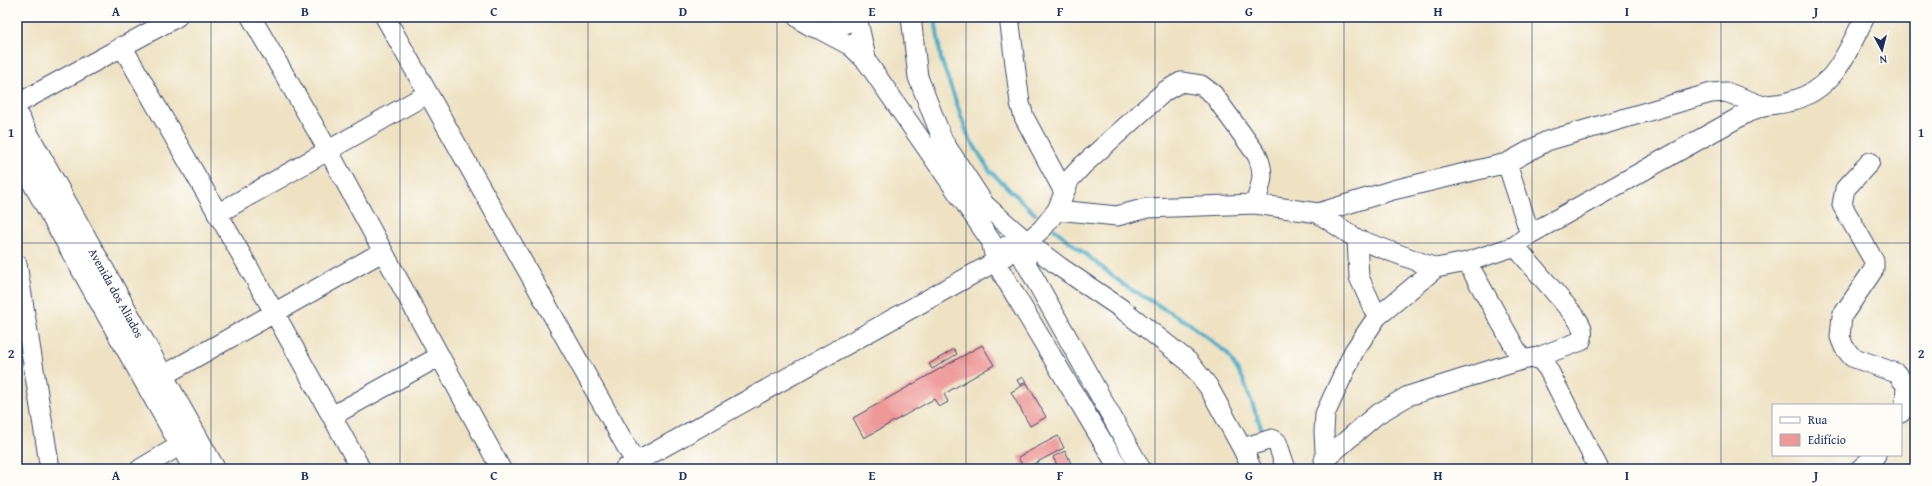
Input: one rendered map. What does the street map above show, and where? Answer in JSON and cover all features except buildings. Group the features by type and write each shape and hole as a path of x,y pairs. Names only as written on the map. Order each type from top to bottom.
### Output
{"main road":[{"name":"Avenida dos Aliados","path":"17,116 188,440 214,469"},
{"name":"Avenida dos Aliados","path":"17,152 155,380"},
{"name":"Avenida dos Aliados","path":"188,440 195,469"}],"street":[{"path":"17,104 177,17"},
{"path":"251,17 328,150 501,469"},
{"path":"384,17 633,467 996,263 1023,246 1042,229 1057,210 1070,179 1083,165 1165,91 1181,82 1201,85 1214,94 1257,155 1263,178 1255,204"},
{"path":"797,17 808,27 828,31 840,27 852,17"},
{"path":"857,17 867,62"},
{"path":"911,17 918,77 944,141 985,205 1023,246 1141,469"},
{"path":"1009,17 1020,103 1024,117 1064,192"},
{"path":"1325,465 1325,414 1354,351 1377,317 1436,268 1467,262 1515,246 1530,234 1736,118 1763,106 1788,102 1811,93 1830,80 1842,63 1866,17"},
{"path":"820,30 851,46 867,62 991,241 996,263 1119,469"},
{"path":"122,46 274,312 361,469"},
{"path":"1057,210 1117,216 1146,208 1255,204 1318,213 1393,190 1507,163 1547,141 1711,93 1726,92 1763,106"},
{"path":"217,214 427,94"},
{"path":"1870,162 1845,189 1842,205 1874,261 1874,269 1842,316 1840,337 1844,347 1852,357 1896,373 1906,385 1905,405 1902,411"},
{"path":"1507,163 1530,234"},
{"path":"1318,213 1357,239 1436,268"},
{"path":"1357,239 1359,277 1377,317"},
{"path":"991,241 1023,246 1060,268 1122,309 1188,361 1208,386 1245,446 1252,469"},
{"path":"1325,465 1376,415 1408,396 1581,341 1583,334 1582,328 1575,316 1515,246"},
{"path":"155,380 382,252"},
{"path":"1467,262 1530,358 1548,369 1599,469"},
{"path":"17,264 50,469"},
{"path":"332,416 440,356"},
{"path":"1245,446 1272,439 1277,442 1286,469"},
{"path":"140,469 188,440"},
{"path":"1860,469 1875,456"}],"waterway":[{"path":"935,17 941,59 968,136 989,170 1035,214"},
{"path":"1054,229 1124,285 1190,324 1227,353 1243,379 1264,435"}]}
